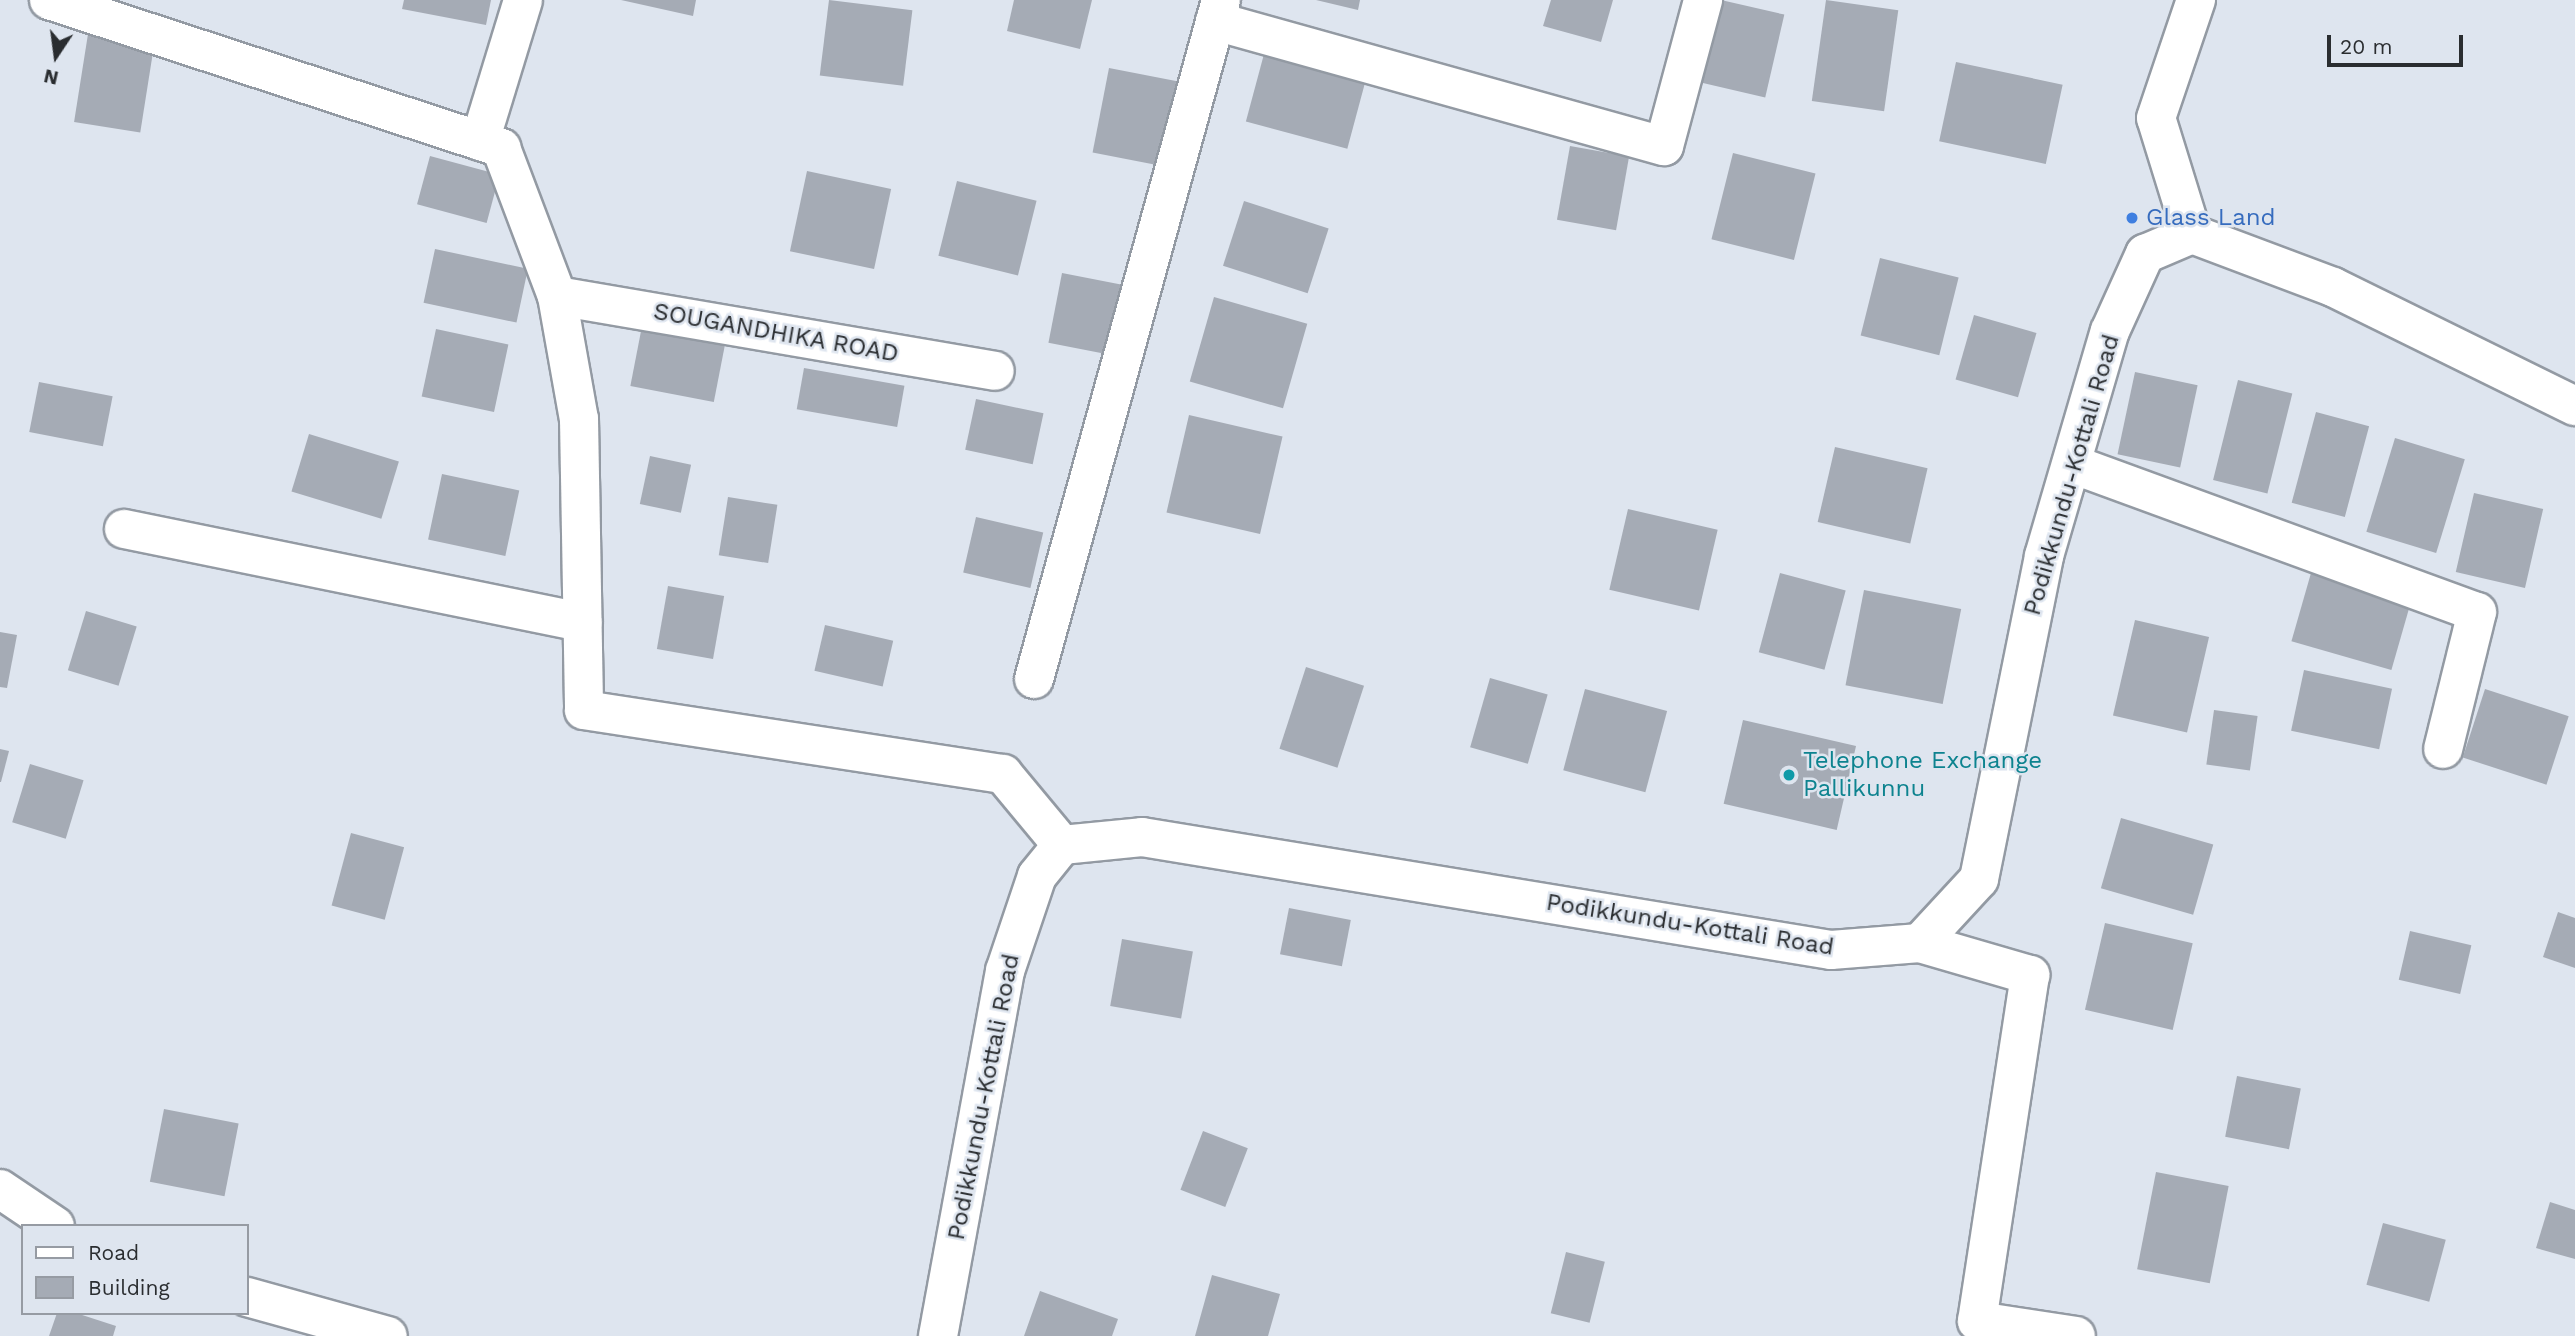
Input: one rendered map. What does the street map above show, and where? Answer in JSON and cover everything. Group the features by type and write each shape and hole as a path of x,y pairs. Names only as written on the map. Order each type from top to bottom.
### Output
{"street":[{"path":"49,0 501,148 557,296 579,419 584,710 1003,774 1062,845"},
{"path":"480,141 523,0"},
{"path":"1034,679 1218,11 1664,146 1703,0"},
{"path":"2196,0 2156,118 2192,234 2333,287 2575,406"},
{"name":"Podikkundu-Kottali Road","path":"938,1336 1005,971 1037,876 1062,845 1142,837 1831,950 1920,943 1979,879 2044,556 2110,331 2145,254 2192,234"},
{"name":"SOUGANDHIKA ROAD","path":"557,296 995,371"},
{"path":"2072,464 2477,612 2442,749"},
{"path":"124,529 583,622"},
{"path":"1920,943 2030,975 1978,1321 2076,1336"},
{"path":"0,1188 52,1224"},
{"path":"248,1297 388,1336"}],"building":[{"path":"404,0 491,0 486,25 402,9"},
{"path":"621,0 696,0 693,16"},
{"path":"829,0 912,10 903,86 820,75"},
{"path":"1014,0 1092,0 1080,49 1007,31"},
{"path":"1316,0 1360,0 1358,10"},
{"path":"1551,0 1613,0 1601,42 1543,26"},
{"path":"1721,0 1784,15 1765,97 1702,83"},
{"path":"1826,0 1898,10 1884,111 1812,101"},
{"path":"88,34 154,44 140,132 74,122"},
{"path":"1264,54 1365,81 1347,149 1246,122"},
{"path":"1956,62 2063,85 2046,164 1939,141"},
{"path":"1109,68 1184,83 1167,167 1093,152"},
{"path":"1570,146 1629,156 1616,230 1557,220"},
{"path":"1733,153 1815,174 1794,260 1711,239"},
{"path":"430,156 500,175 487,223 417,204"},
{"path":"807,171 891,189 874,269 790,251"},
{"path":"957,181 1037,201 1018,276 938,256"},
{"path":"1244,201 1329,229 1308,293 1223,266"},
{"path":"435,249 528,269 516,323 424,303"},
{"path":"1880,258 1959,278 1939,355 1861,336"},
{"path":"1062,273 1121,284 1107,354 1048,343"},
{"path":"1214,297 1307,324 1283,408 1190,382"},
{"path":"1974,315 2036,333 2018,397 1956,379"},
{"path":"642,326 725,342 714,402 630,386"},
{"path":"436,329 508,344 494,412 422,396"},
{"path":"804,368 904,386 897,427 797,409"},
{"path":"2135,372 2198,385 2180,467 2118,454"},
{"path":"2238,380 2292,394 2267,493 2213,480"},
{"path":"39,382 113,396 103,446 29,432"},
{"path":"976,399 1043,413 1033,464 965,450"},
{"path":"2316,412 2369,426 2345,517 2292,503"},
{"path":"1189,415 1283,437 1260,534 1167,512"},
{"path":"309,434 399,461 381,519 291,491"},
{"path":"2395,438 2465,459 2436,553 2366,532"},
{"path":"1835,447 1928,468 1910,543 1818,522"},
{"path":"650,456 691,465 681,513 640,504"},
{"path":"442,474 519,490 505,556 428,540"},
{"path":"2474,493 2543,509 2525,588 2456,572"},
{"path":"728,497 777,505 768,563 719,555"},
{"path":"1628,509 1718,530 1699,611 1609,590"},
{"path":"976,517 1043,533 1030,588 963,573"},
{"path":"1780,573 1846,591 1824,670 1759,652"},
{"path":"2311,573 2411,602 2391,670 2291,641"},
{"path":"668,586 724,596 713,659 657,649"},
{"path":"1864,590 1961,609 1943,704 1845,685"},
{"path":"86,611 137,626 119,686 68,670"},
{"path":"2135,620 2209,637 2187,733 2113,715"},
{"path":"825,625 893,641 883,687 814,671"},
{"path":"0,632 17,635 7,688 0,687"},
{"path":"1306,667 1364,686 1337,768 1279,749"},
{"path":"2304,670 2392,689 2379,749 2291,731"},
{"path":"1490,678 1548,695 1528,764 1470,747"},
{"path":"1585,689 1667,711 1645,792 1563,770"},
{"path":"2485,689 2569,716 2546,785 2463,757"},
{"path":"2214,710 2258,716 2250,771 2206,764"},
{"name":"Telephone Exchange Pallikunnu","path":"1743,720 1856,746 1837,830 1724,804"},
{"path":"0,749 9,751 1,782 0,782"},
{"path":"30,764 84,780 66,839 12,822"},
{"path":"2121,818 2213,844 2193,915 2101,888"},
{"path":"351,833 404,847 385,920 332,905"},
{"path":"1289,908 1351,920 1342,966 1280,954"},
{"path":"2558,912 2575,918 2575,968 2543,957"},
{"path":"2105,923 2193,943 2173,1030 2085,1010"},
{"path":"2410,931 2471,945 2460,994 2399,980"},
{"path":"1122,939 1193,952 1181,1018 1110,1006"},
{"path":"2237,1076 2301,1088 2289,1149 2225,1137"},
{"path":"164,1109 239,1124 224,1196 150,1182"},
{"path":"1203,1131 1248,1148 1225,1207 1180,1190"},
{"path":"2156,1172 2229,1186 2210,1283 2137,1269"},
{"path":"2550,1202 2575,1210 2575,1259 2536,1248"},
{"path":"2383,1223 2446,1240 2429,1302 2366,1285"},
{"path":"1566,1252 1605,1262 1590,1323 1551,1313"},
{"path":"1212,1275 1280,1294 1268,1336 1195,1336"},
{"path":"1040,1291 1118,1319 1112,1336 1024,1336"},
{"path":"56,1315 82,1315 116,1326 113,1336 49,1336"}],"place":[{"name":"Glass Land","path":"2132,218"},
{"name":"Telephone Exchange Pallikunnu","path":"1789,775"}]}
